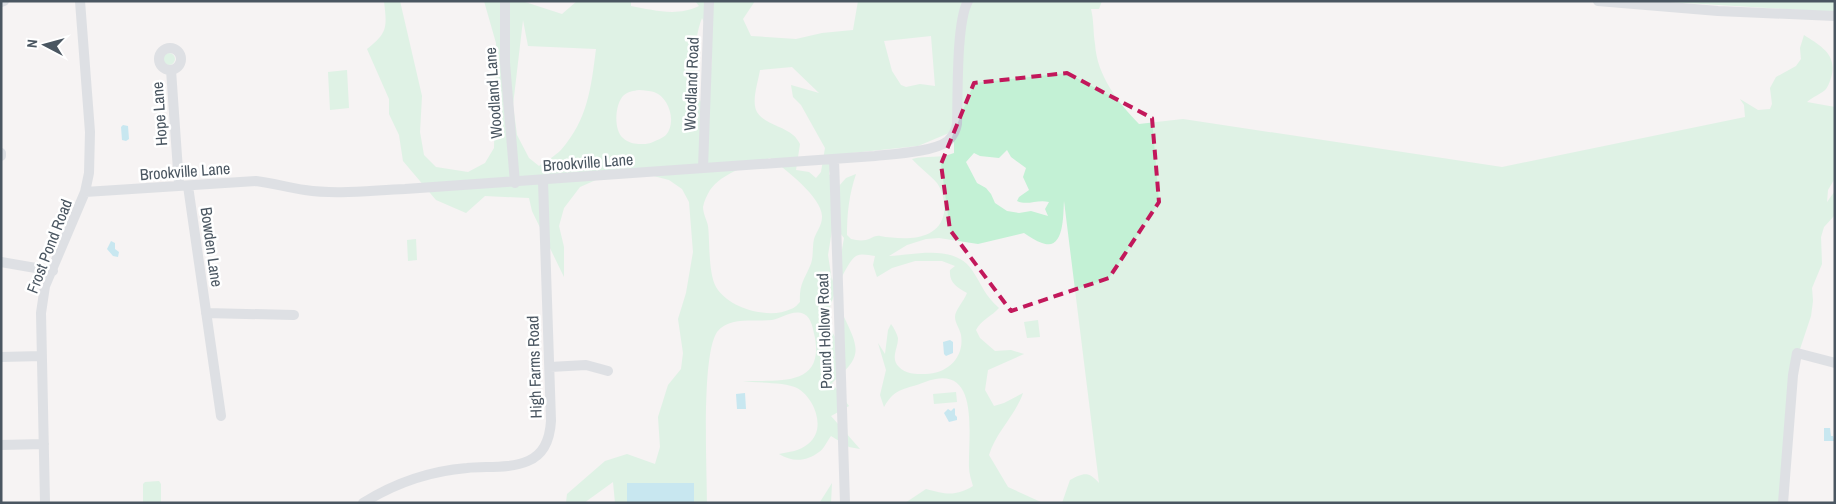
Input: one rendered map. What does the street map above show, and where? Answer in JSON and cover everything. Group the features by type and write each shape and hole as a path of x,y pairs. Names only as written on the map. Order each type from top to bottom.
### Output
{"street":[{"name":"Frost Pond Road","path":"45,503 41,312 43,297 52,271 85,192 90,154 80,1"},
{"name":"Woodland Lane","path":"504,1 505,63 515,182"},
{"name":"Woodland Road","path":"703,168 709,1"},
{"name":"Brookville Lane","path":"85,192 256,181 305,190 405,189 543,181 875,156 918,150 939,145 949,140 956,131 961,35 968,1"},
{"path":"1598,1 1718,11 1835,16"},
{"name":"Hope Lane","path":"171,70 184,185"},
{"name":"Pound Hollow Road","path":"834,159 845,503"},
{"name":"High Farms Road","path":"363,503 396,485 426,475 466,468 517,465 535,457 545,445 550,434 552,421 543,181"},
{"name":"Bowden Lane","path":"184,185 206,312 221,416"},
{"path":"1,262 52,271"},
{"path":"206,312 294,315"},
{"path":"1783,503 1793,375 1797,353 1835,363"},
{"path":"1,357 42,356"},
{"path":"550,368 586,365 608,371"},
{"path":"1,445 44,444"}],"highlighted area":[{"path":"1067,73 1152,118 1159,202 1109,278 1011,311 950,230 941,164 974,83"}],"green space":[{"path":"384,1 400,1 422,96 420,132 424,155 436,167 468,172 485,163 494,148 496,43 484,1 522,1 562,14 577,1 631,1 631,6 674,12 699,6 695,1 755,1 743,19 751,36 796,39 822,33 853,30 858,1 1102,1 1099,9 1091,9 1094,40 1100,67 1104,78 1116,97 1139,124 1183,119 1502,167 1745,117 1744,105 1740,99 1758,110 1770,109 1772,104 1770,88 1776,77 1796,66 1801,59 1800,48 1804,35 1825,50 1833,67 1826,89 1807,102 1835,107 1835,178 1828,190 1827,202 1835,191 1835,212 1834,216 1824,227 1821,237 1822,264 1812,288 1811,316 1799,352 1781,503 1062,503 1070,480 1086,474 1092,476 1099,483 1064,201 1063,222 1059,237 1050,244 1040,242 1024,233 978,244 939,238 926,239 907,245 889,256 934,253 955,257 965,262 972,270 987,295 999,308 976,330 980,338 995,351 1011,350 1024,354 988,370 985,390 994,406 1023,393 996,439 989,455 1008,487 1043,503 905,503 926,489 950,494 961,492 973,486 969,469 968,405 963,391 955,382 943,378 897,392 888,400 884,407 880,395 886,370 878,343 885,354 888,330 891,324 898,338 895,360 901,369 911,373 924,374 940,372 952,364 960,351 961,335 955,317 956,311 967,293 957,287 952,281 950,270 955,266 942,261 915,261 892,268 877,277 873,265 875,256 863,254 856,256 852,260 842,276 828,320 835,337 844,317 855,346 853,360 832,383 849,406 831,416 860,449 849,447 831,436 821,451 809,458 794,460 779,454 802,448 814,438 818,423 813,406 803,393 792,386 743,381 783,380 795,378 805,373 812,366 816,354 812,324 807,316 800,313 788,314 772,320 735,322 722,327 717,332 712,345 709,364 706,414 707,503 694,503 694,483 627,483 627,503 615,503 613,482 584,503 566,503 567,494 605,461 627,454 655,464 660,447 658,417 668,385 681,369 683,353 678,319 686,293 693,252 689,202 682,189 669,180 623,168 580,187 564,208 559,226 564,247 564,277 532,211 529,198 485,196 466,213 436,200 403,161 399,135 389,114 389,99 367,49 382,34 385,23","holes":["702,18 710,39 712,60 708,81 700,102 695,72 697,37","523,20 528,46 596,49 590,90 583,115 561,150 539,166 529,158 517,135 513,105","931,36 935,86 920,84 906,87 901,85 892,71 884,41","792,67 819,93 791,85 793,97 801,105 825,148 821,172 816,178 809,172 796,170 800,144 789,132 762,118 756,110 755,96 760,70","649,91 664,99 670,110 671,117 671,124 666,135 646,144 629,142 623,138 618,129 616,116 621,99 629,92","954,123 954,153 944,156 912,159 937,183 941,190 944,209 941,222 928,234 919,237 878,236 868,240 851,239 847,235 848,212 856,174 846,178 839,186 829,174 833,155 918,146 949,133","1007,150 1011,157 1026,168 1023,177 1029,190 1019,197 1017,201 1025,203 1049,202 1045,209 1048,216 1031,211 1019,213 1007,211 995,203 986,188 977,183 966,162 974,153 980,156 999,158","770,158 802,184 821,209 822,220 814,239 811,263 801,287 800,302 794,308 782,312 761,312 739,306 722,294 713,281 710,265 708,226 703,205 716,183 745,167","833,224 844,238 841,255 832,281 828,255"]},
{"path":"1653,1 1835,1 1835,12"},
{"path":"167,53 171,53 175,59 171,65 167,65 163,61 163,57"},
{"path":"347,70 349,108 330,110 328,72"},
{"path":"416,239 417,260 408,261 407,240"},
{"path":"1038,320 1040,337 1027,338 1024,322"},
{"path":"956,392 957,402 934,404 933,394"},
{"path":"159,481 161,484 161,503 143,503 143,484 145,482"},
{"path":"832,483 831,503 818,503 820,502"}],"water":[{"path":"123,125 128,126 129,139 126,141 122,140 121,127"},
{"path":"111,241 115,243 115,249 119,252 118,257 113,256 107,249"},
{"path":"950,340 953,342 953,353 946,356 944,354 943,342"},
{"path":"745,393 746,409 737,409 736,394"},
{"path":"954,408 957,420 949,422 944,413 948,409 951,411"},
{"path":"1824,428 1830,428 1834,441 1824,441"},
{"path":"627,483 694,483 694,503 627,503"}]}
